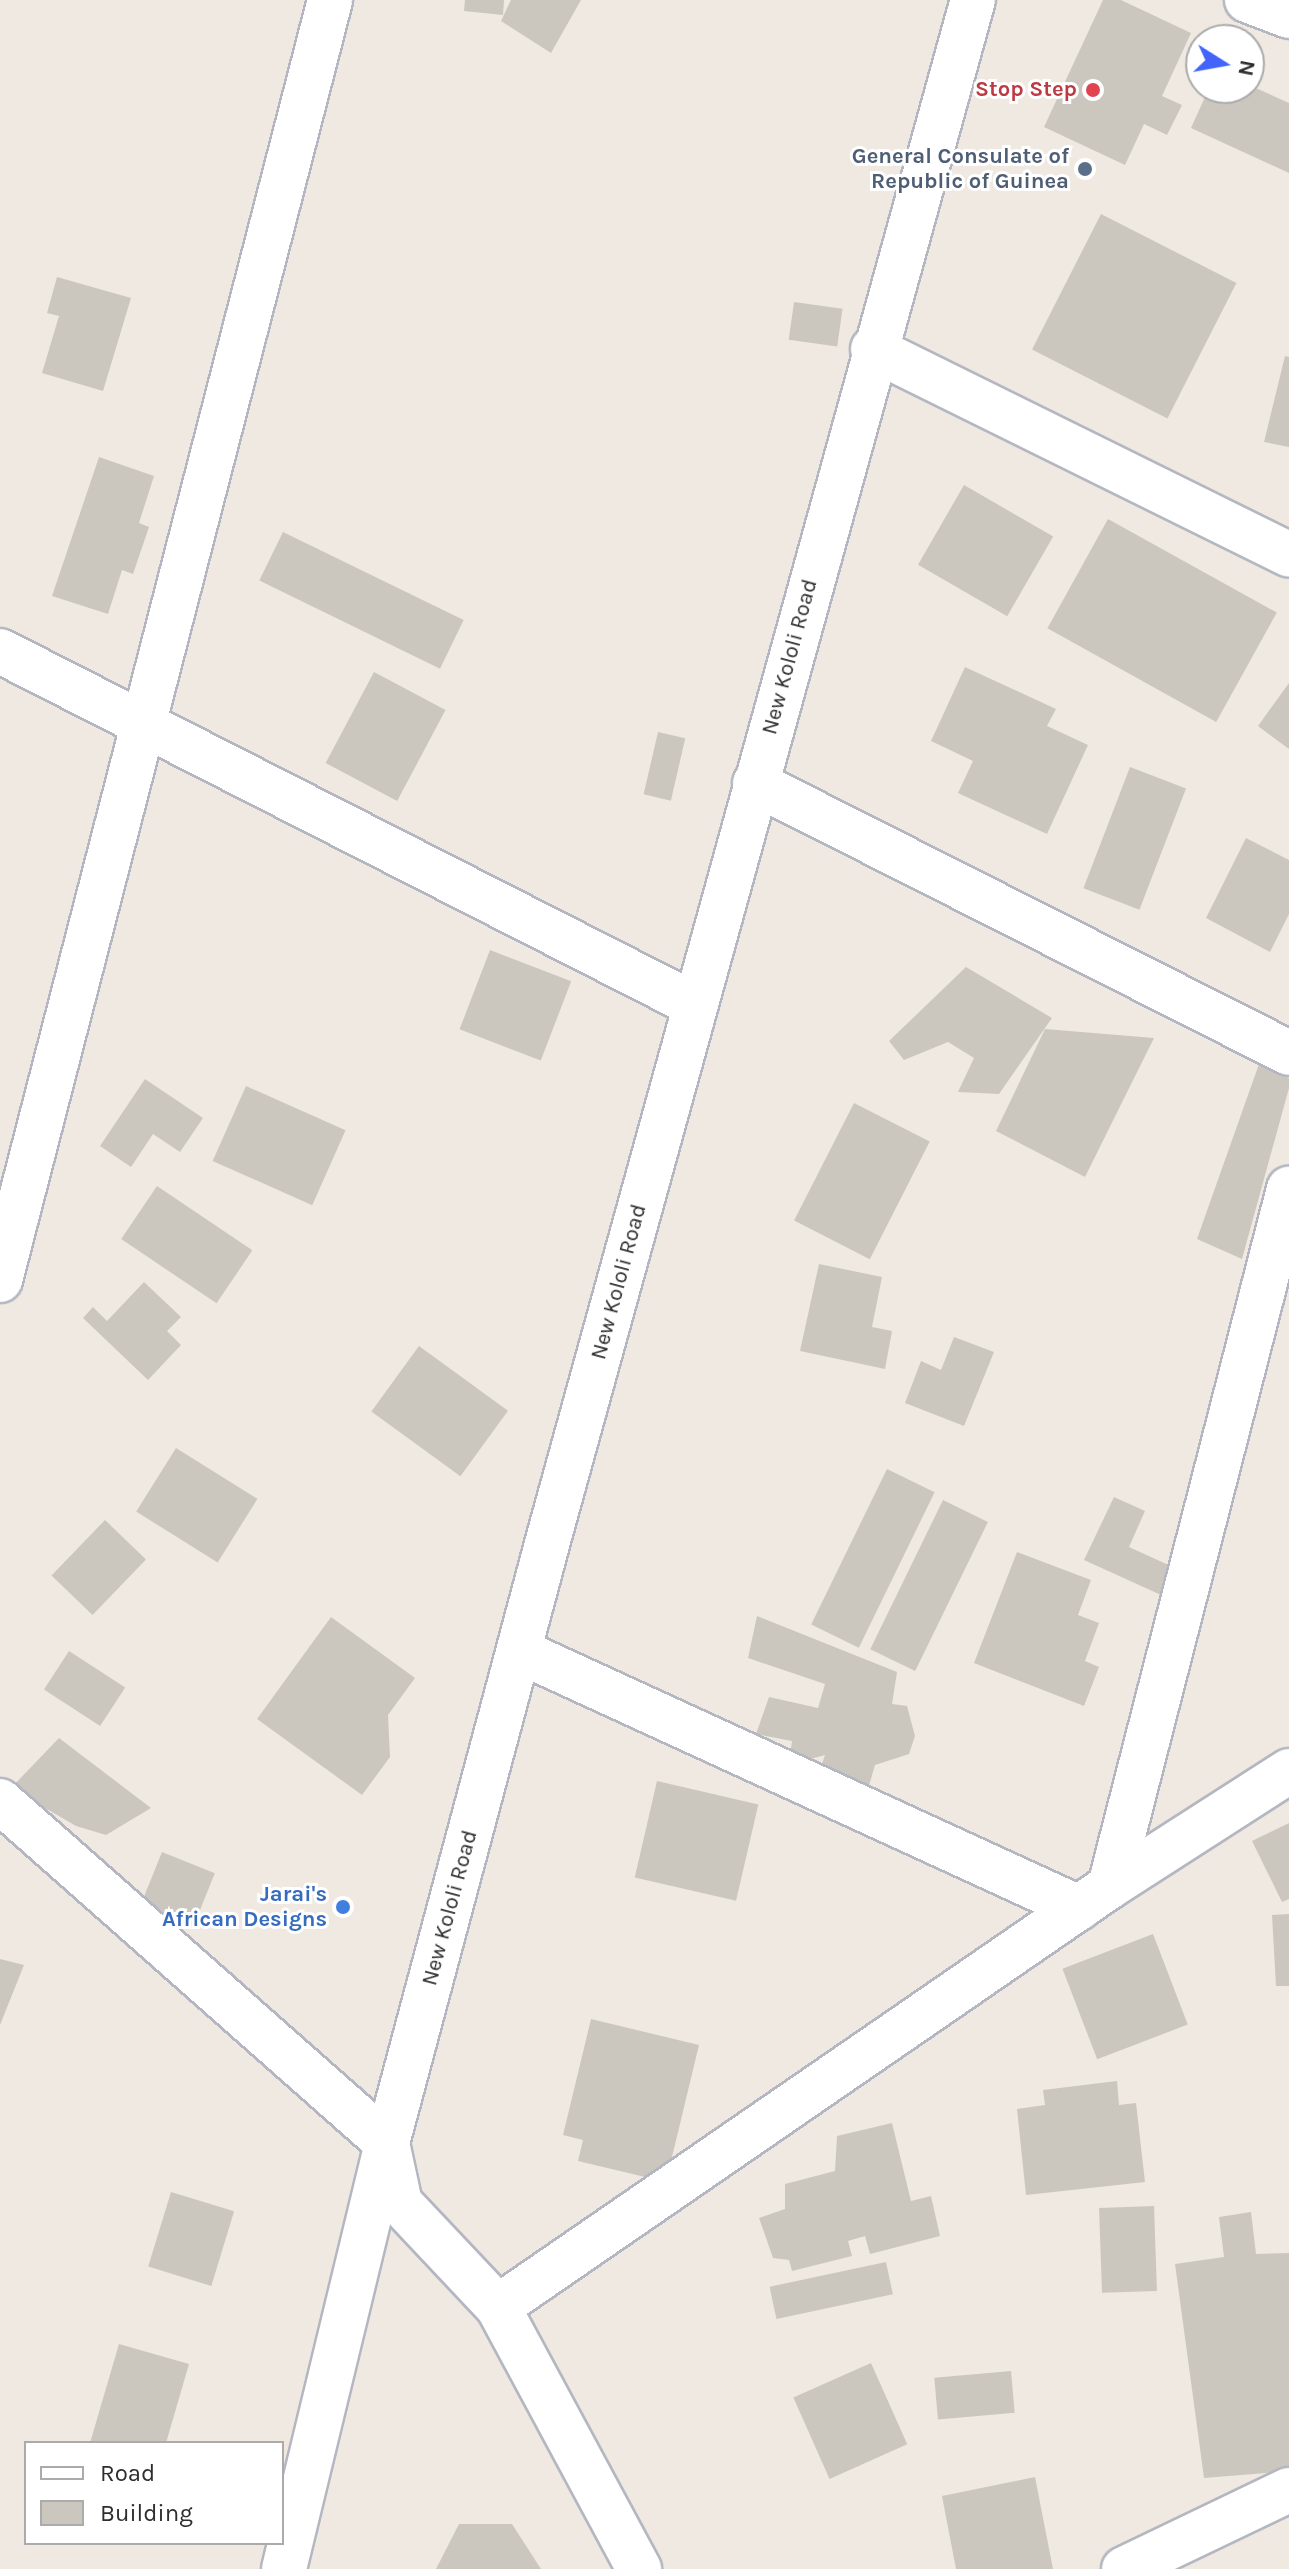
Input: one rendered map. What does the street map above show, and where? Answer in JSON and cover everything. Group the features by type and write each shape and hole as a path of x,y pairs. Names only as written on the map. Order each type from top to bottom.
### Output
{"street":[{"path":"0,1280 330,0"},
{"name":"New Kololi Road","path":"284,2569 387,2143 873,349 973,0"},
{"path":"1247,0 1289,16"},
{"path":"873,349 1289,555"},
{"path":"0,651 695,1005"},
{"path":"755,783 1289,1053"},
{"path":"1094,1897 1289,1189"},
{"path":"519,1651 1094,1897"},
{"path":"498,2307 1094,1897 1289,1771"},
{"path":"0,1801 387,2143 400,2203 498,2307 639,2569"},
{"path":"1124,2569 1289,2490"}],"building":[{"path":"465,0 504,0 503,15 464,11"},
{"path":"511,0 581,0 551,53 501,21"},
{"path":"1103,0 1121,0 1185,30 1185,46 1162,96 1182,105 1167,135 1144,124 1125,165 1044,127"},
{"path":"1265,92 1289,103 1289,173 1191,128 1202,104 1265,104"},
{"path":"1101,214 1236,283 1167,418 1032,349"},
{"path":"57,277 131,298 103,391 42,373 59,316 47,313"},
{"path":"794,302 843,309 837,346 789,340"},
{"path":"1285,356 1289,357 1289,447 1264,442"},
{"path":"99,457 154,476 139,523 149,527 133,574 122,570 108,614 52,596"},
{"path":"964,485 1053,536 1007,616 918,565"},
{"path":"1108,519 1277,613 1216,722 1047,628"},
{"path":"283,532 464,620 440,669 259,581"},
{"path":"965,667 1056,709 1047,726 1088,745 1047,834 958,793 973,761 931,741"},
{"path":"374,672 446,710 397,801 326,763"},
{"path":"1289,683 1289,749 1258,726"},
{"path":"658,732 685,738 671,801 644,794"},
{"path":"1130,767 1186,789 1139,910 1083,888"},
{"path":"1246,838 1289,860 1289,914 1270,952 1206,918"},
{"path":"490,950 571,981 541,1061 460,1029"},
{"path":"966,967 1052,1018 999,1094 958,1092 974,1058 948,1042 904,1060 889,1041"},
{"path":"1045,1029 1154,1038 1085,1177 996,1131"},
{"path":"1259,1064 1289,1078 1289,1088 1242,1259 1197,1239"},
{"path":"145,1079 203,1118 180,1152 153,1134 131,1167 100,1146"},
{"path":"246,1086 346,1130 312,1205 213,1161"},
{"path":"854,1103 930,1142 870,1259 794,1221"},
{"path":"157,1186 252,1250 217,1303 121,1239"},
{"path":"819,1264 882,1277 872,1327 892,1331 885,1369 800,1351"},
{"path":"144,1282 181,1317 167,1331 181,1345 148,1380 83,1318 93,1307 107,1321"},
{"path":"954,1337 994,1352 964,1426 905,1403 921,1361 941,1370"},
{"path":"419,1346 508,1411 460,1476 371,1412"},
{"path":"176,1448 257,1499 218,1562 136,1512"},
{"path":"887,1469 935,1492 859,1648 811,1624"},
{"path":"1114,1497 1145,1511 1129,1547 1173,1567 1161,1595 1084,1560"},
{"path":"943,1500 988,1522 915,1671 870,1649"},
{"path":"105,1520 146,1560 93,1615 52,1575"},
{"path":"1017,1552 1091,1580 1078,1615 1099,1623 1085,1661 1099,1667 1084,1706 974,1663"},
{"path":"757,1616 897,1672 892,1704 907,1706 915,1736 909,1754 875,1765 868,1789 818,1776 825,1755 789,1765 792,1741 756,1734 769,1697 818,1708 825,1684 748,1658"},
{"path":"331,1617 415,1678 388,1715 390,1757 362,1795 257,1719"},
{"path":"69,1651 125,1687 100,1726 44,1690"},
{"path":"59,1738 151,1808 106,1835 76,1826 11,1788"},
{"path":"657,1781 758,1804 736,1901 635,1877"},
{"path":"1289,1823 1289,1899 1282,1902 1252,1841"},
{"path":"162,1852 215,1873 193,1928 140,1907"},
{"path":"1289,1914 1289,1986 1276,1986 1272,1915"},
{"path":"1153,1934 1188,2025 1097,2059 1062,1969"},
{"path":"0,1959 24,1965 0,2025"},
{"path":"591,2019 699,2045 666,2182 578,2161 583,2140 563,2135"},
{"path":"1117,2081 1119,2105 1136,2103 1145,2182 1026,2195 1017,2109 1045,2105 1043,2090"},
{"path":"892,2123 911,2201 931,2196 940,2236 870,2254 865,2236 848,2241 852,2256 792,2271 789,2260 773,2258 759,2218 785,2209 785,2184 835,2171 837,2136"},
{"path":"171,2192 234,2211 211,2286 148,2267"},
{"path":"1154,2206 1157,2291 1102,2293 1099,2208"},
{"path":"1251,2212 1256,2254 1289,2253 1289,2471 1204,2478 1175,2264 1224,2257 1219,2217"},
{"path":"886,2262 893,2294 776,2319 770,2287"},
{"path":"119,2344 189,2364 167,2441 91,2441"},
{"path":"871,2363 907,2444 830,2479 793,2398"},
{"path":"1011,2371 1015,2413 938,2420 934,2378"},
{"path":"1035,2477 1053,2569 956,2569 942,2496"},
{"path":"459,2524 512,2524 541,2569 436,2569"}],"place":[{"name":"Stop Step","path":"1093,90"},
{"name":"General Consulate of Republic of Guinea","path":"1085,169"},
{"name":"Jarai's African Designs","path":"343,1907"}]}
